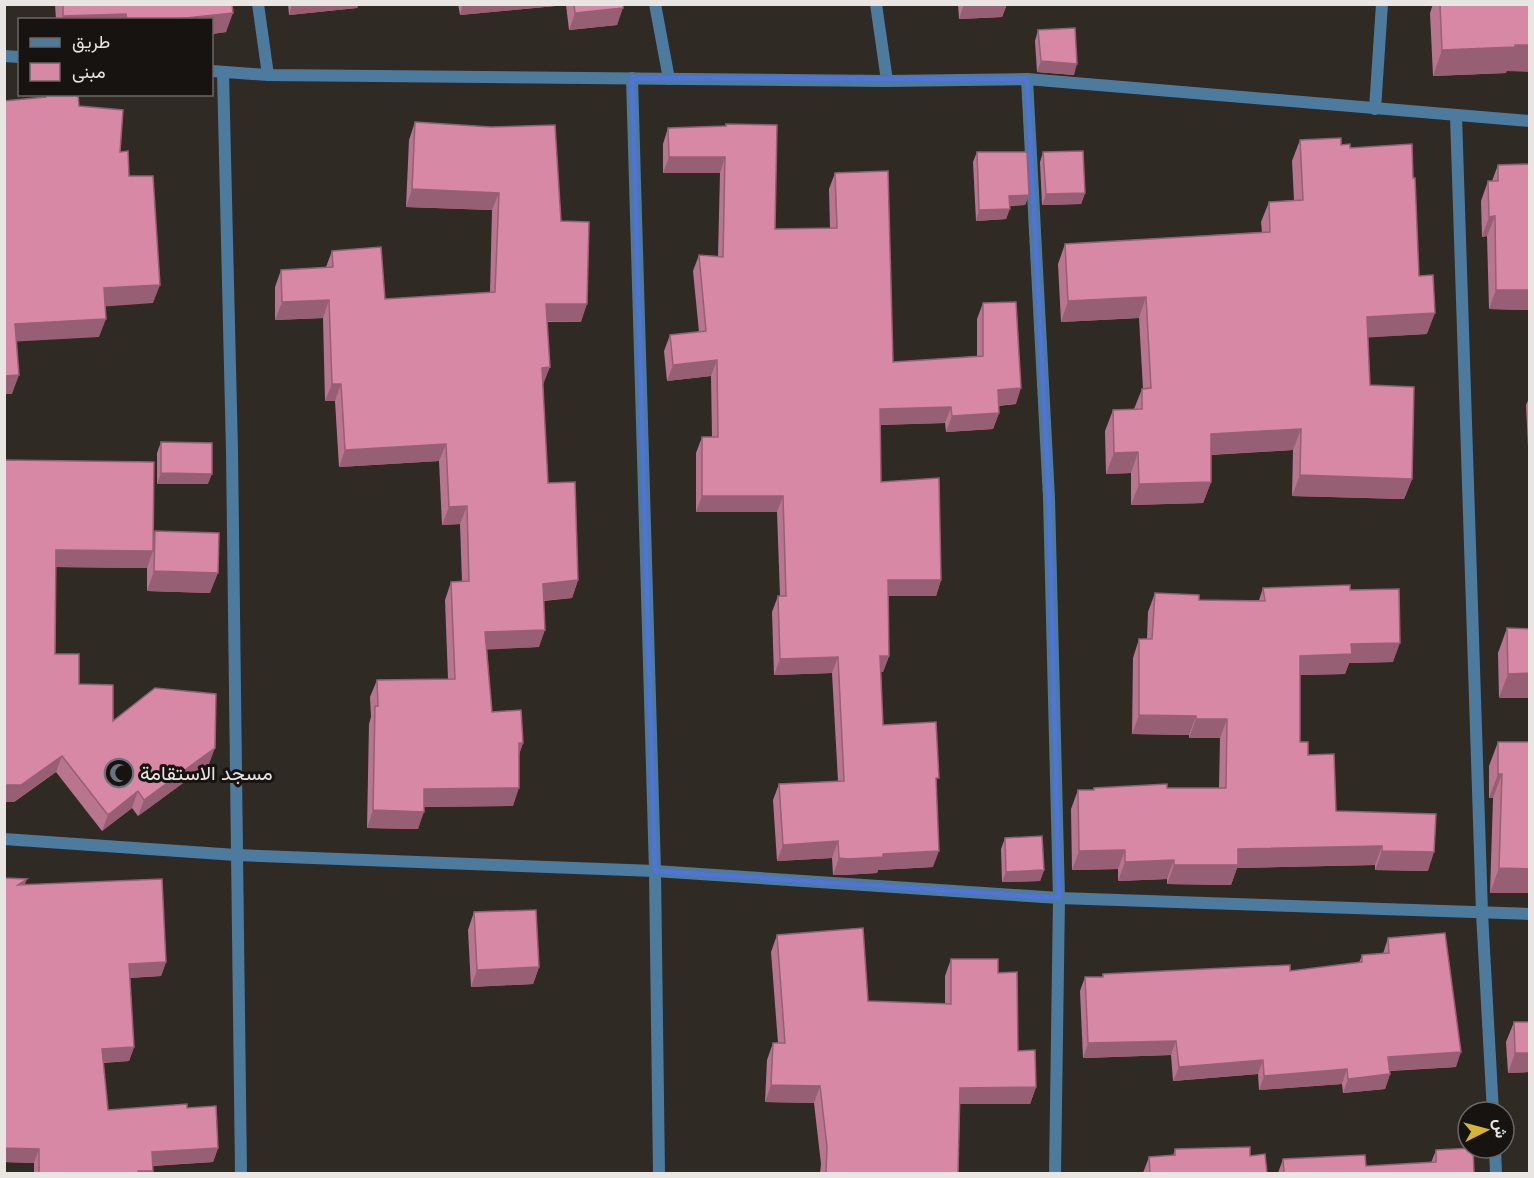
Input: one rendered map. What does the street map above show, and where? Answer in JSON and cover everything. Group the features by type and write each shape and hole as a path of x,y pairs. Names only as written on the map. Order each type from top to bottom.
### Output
{"street":[{"path":"258,4 268,75"},
{"path":"655,4 669,79"},
{"path":"876,4 887,81"},
{"path":"1375,109 1382,4"},
{"path":"241,1173 232,451 217,72 268,75 669,79 1027,80 1530,122"},
{"path":"632,78 655,871 659,1173"},
{"path":"1027,80 1049,498 1059,898 1055,1173"},
{"path":"1456,116 1482,913 1492,1100"},
{"path":"4,839 236,855 655,871 1059,898 1530,914"}],"highlighted area":[{"path":"632,78 1027,79 1049,498 1059,898 655,871"}],"building":[{"path":"63,4 232,4 233,13 186,18 127,18 126,14 63,16"},
{"path":"574,4 623,4 623,8 575,13"},
{"path":"1440,4 1530,4 1530,45 1442,50"},
{"path":"1075,28 1077,64 1041,61 1038,30"},
{"path":"78,96 79,106 123,110 120,152 128,151 129,176 153,176 160,285 104,288 106,319 15,324 19,375 4,376 4,101"},
{"path":"415,122 491,127 555,125 561,221 589,222 587,304 546,304 550,367 542,368 548,483 575,482 578,580 543,584 545,630 485,632 492,712 521,710 523,743 519,743 519,788 424,789 424,812 373,810 377,680 455,679 451,582 469,581 467,506 449,507 446,444 345,450 341,384 332,384 329,300 282,302 281,270 333,267 332,251 381,247 385,299 495,292 499,193 412,189"},
{"path":"726,124 777,125 775,229 837,228 835,173 888,171 893,362 983,356 983,303 1016,302 1021,388 998,390 999,413 952,416 951,407 880,409 881,482 939,478 941,580 888,580 889,656 880,656 883,725 936,722 939,851 883,854 883,857 849,859 839,858 838,841 783,845 779,784 844,781 838,657 780,659 778,596 786,596 783,496 702,496 702,437 718,437 717,360 673,365 670,335 706,331 699,255 723,257 725,157 669,157 668,128 726,126"},
{"path":"1341,138 1341,145 1350,144 1350,148 1412,144 1419,276 1433,275 1435,313 1367,317 1370,385 1414,387 1412,479 1300,475 1301,429 1211,434 1211,482 1139,484 1138,452 1114,453 1113,410 1142,409 1142,389 1151,388 1146,297 1068,301 1065,244 1270,232 1269,202 1303,200 1300,140"},
{"path":"1083,151 1085,193 1046,194 1043,152"},
{"path":"977,152 1027,152 1029,195 1009,196 1010,209 979,210"},
{"path":"1530,164 1530,290 1496,290 1495,216 1489,217 1488,181 1498,181 1498,165"},
{"path":"161,442 212,443 212,474 161,473"},
{"path":"4,460 154,462 153,551 56,550 55,654 79,654 79,684 113,685 113,721 155,688 216,694 215,748 144,800 138,791 108,815 62,756 21,785 4,785"},
{"path":"155,531 219,533 218,573 154,571"},
{"path":"1350,585 1350,590 1399,589 1400,643 1351,644 1352,654 1300,656 1300,742 1308,742 1308,755 1334,754 1336,811 1436,814 1434,852 1382,851 1382,846 1238,849 1238,865 1174,865 1174,860 1125,862 1125,850 1079,851 1078,790 1167,784 1167,788 1226,788 1227,719 1139,715 1139,639 1152,639 1155,593 1199,595 1199,600 1265,601 1263,588"},
{"path":"1507,628 1530,629 1530,673 1508,674"},
{"path":"1498,742 1530,742 1530,869 1499,868 1502,774 1498,774"},
{"path":"1042,836 1044,870 1006,872 1005,838"},
{"path":"4,878 27,879 18,885 162,879 166,962 129,964 134,1047 102,1049 108,1110 187,1104 187,1108 216,1106 218,1148 152,1152 153,1171 39,1173 39,1149 4,1148"},
{"path":"536,910 539,967 477,970 474,912"},
{"path":"863,928 868,1001 951,1004 951,959 998,959 998,973 1017,972 1018,1051 1035,1050 1036,1087 960,1088 958,1173 826,1173 827,1147 820,1086 771,1085 773,1043 785,1043 777,935"},
{"path":"1445,933 1461,1052 1388,1057 1390,1074 1348,1079 1347,1069 1264,1076 1263,1060 1179,1067 1176,1041 1088,1043 1085,977 1103,977 1103,974 1290,965 1290,971 1362,962 1362,955 1389,953 1388,938"},
{"path":"1514,1022 1530,1022 1530,1053 1515,1053"},
{"path":"1250,1147 1250,1156 1265,1154 1267,1173 1150,1173 1149,1157 1175,1155 1175,1149"},
{"path":"1456,1149 1456,1160 1473,1160 1474,1173 1284,1173 1283,1159 1365,1155 1366,1166 1436,1162 1436,1150"}],"place":[{"name":"مسجد الاستقامة","path":"119,773"}]}
